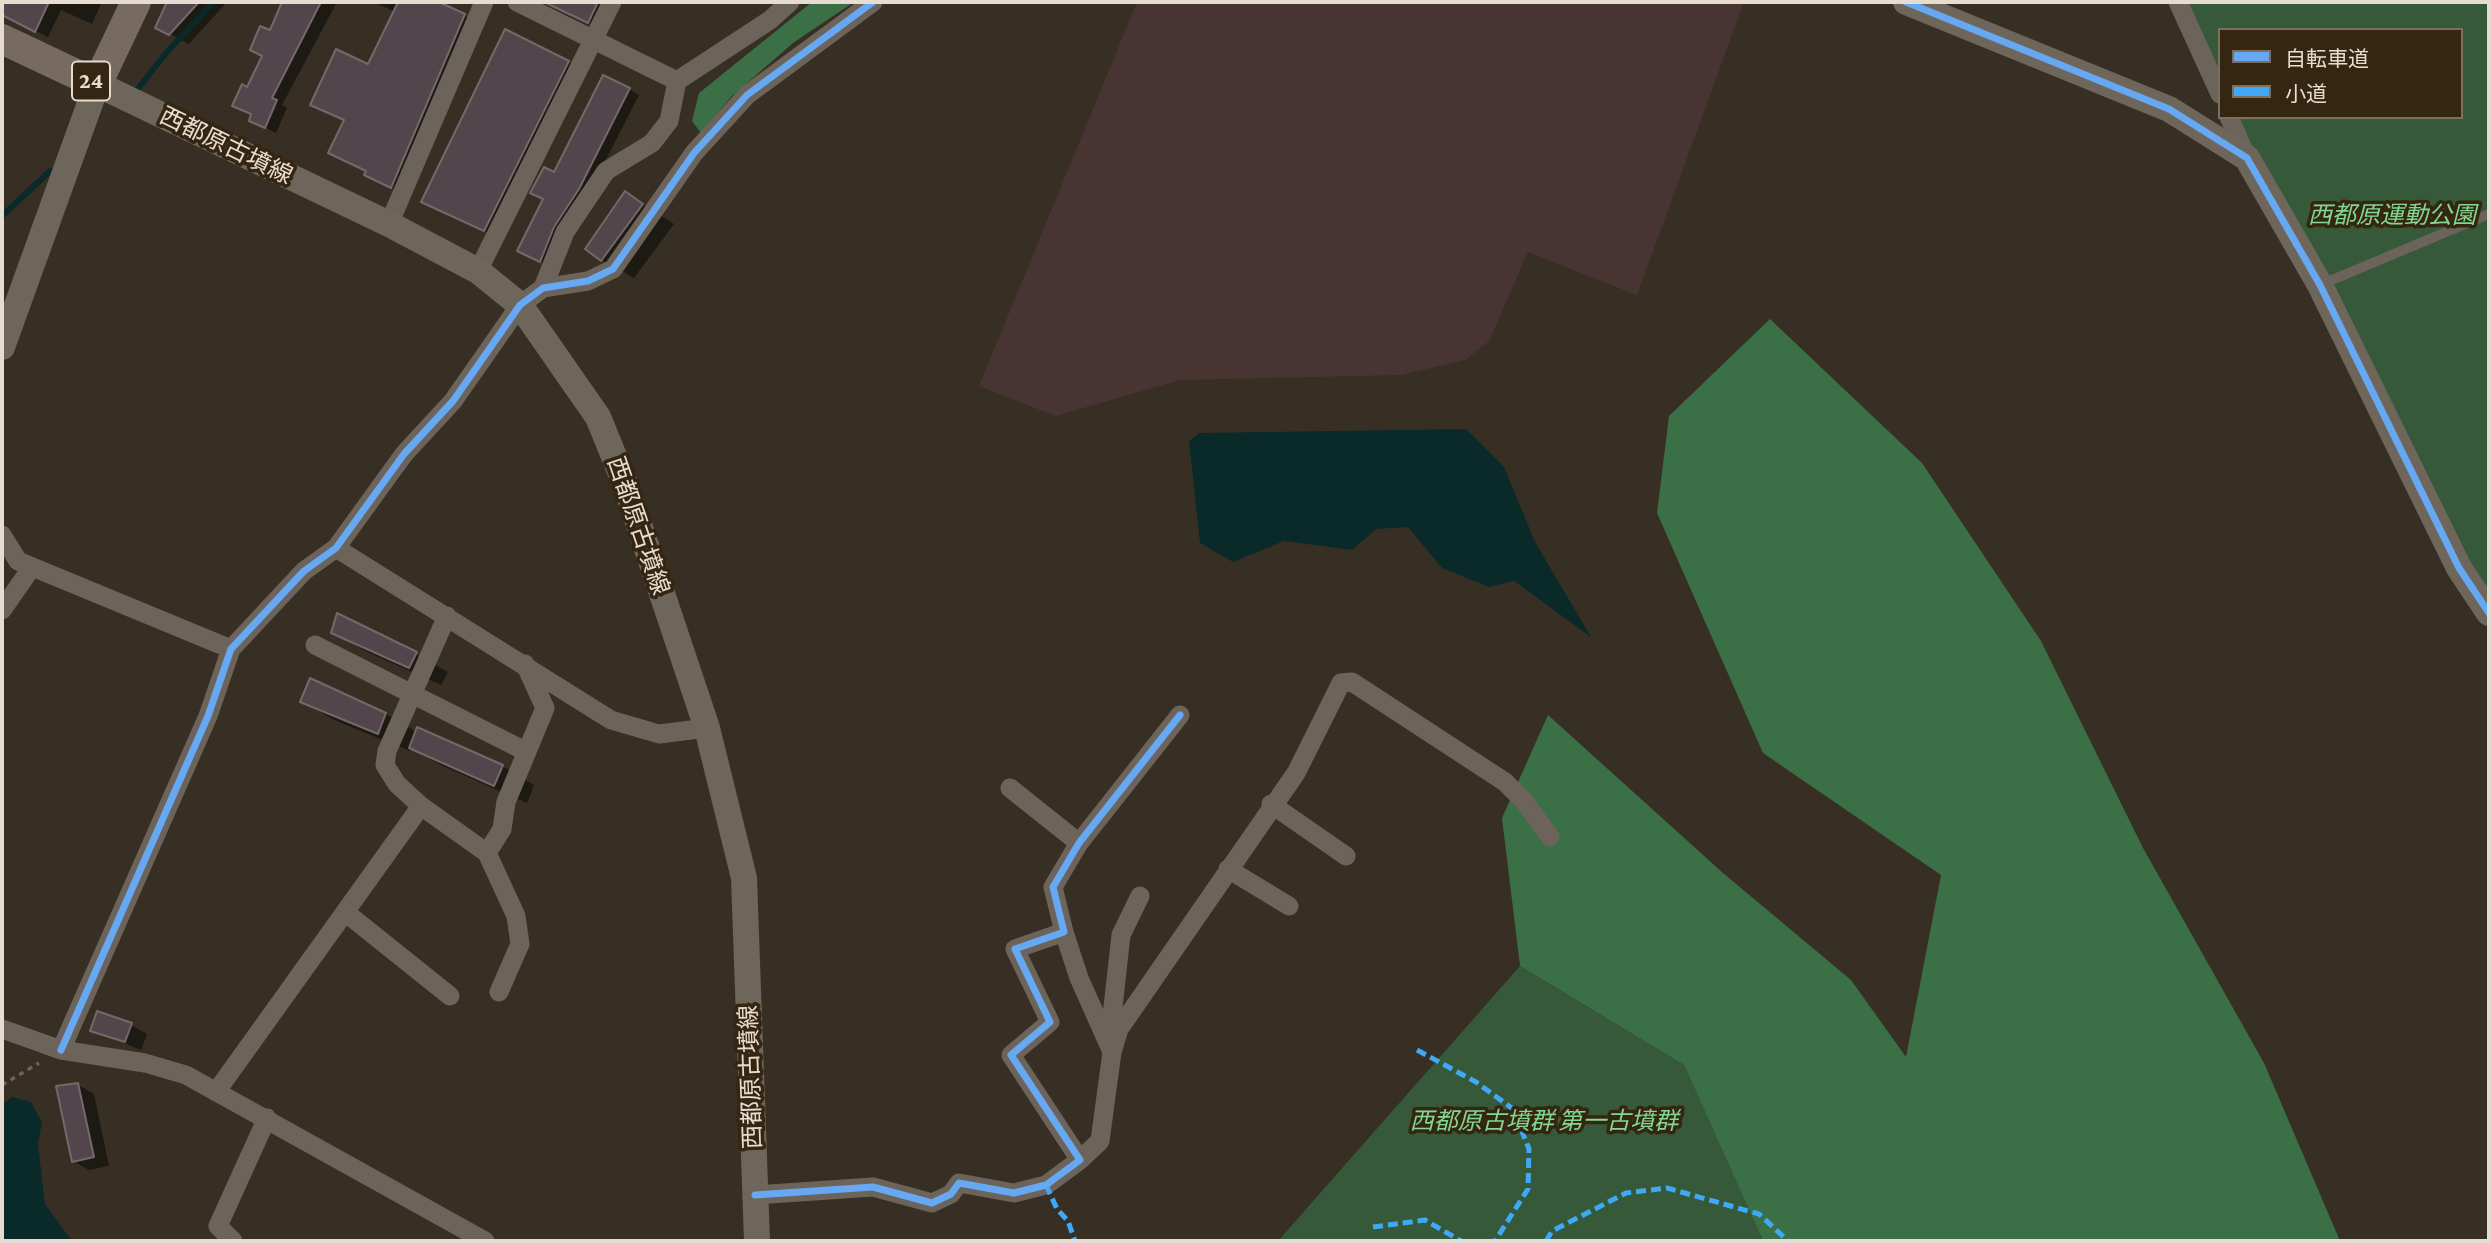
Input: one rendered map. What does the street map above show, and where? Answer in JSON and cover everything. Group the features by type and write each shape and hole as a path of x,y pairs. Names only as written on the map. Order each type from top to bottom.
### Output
{"main road":[{"name":"24","path":"2,39 97,84 136,2"},
{"path":"1906,2 2169,109 2247,158 2320,285 2459,568 2489,613"},
{"name":"西都原古墳線","path":"97,84 389,224 478,271 520,305 598,417 626,485 707,728 744,878 757,1241"},
{"path":"2,342 97,84"}],"street":[{"path":"389,224 484,2"},
{"path":"517,2 677,80"},
{"path":"478,271 612,2"},
{"path":"543,288 565,232 606,171 652,143 669,121 677,80 770,20 790,2"},
{"path":"61,1049 208,716 231,649 304,571 336,548 404,454 453,401 520,305 543,288 588,281 613,269 694,153 747,94 873,2"},
{"path":"2178,2 2218,90"},
{"path":"2231,119 2247,158"},
{"path":"2,535 18,561 231,649"},
{"path":"336,548 525,663 611,720 659,734 707,728"},
{"path":"2,610 32,567"},
{"path":"447,616 387,751 385,765 397,783 421,806 487,853 516,916 520,944 499,992"},
{"path":"315,645 527,752"},
{"path":"487,853 502,829 506,802 545,708 525,663"},
{"path":"755,1195 873,1187 932,1203 951,1194 959,1183 1014,1193 1046,1185 1080,1160 1100,1141 1112,1052 1119,1029 1271,804 1296,773 1340,683 1352,682 1505,782 1524,801 1550,837"},
{"path":"1112,1052 1079,978 1053,887 1079,843 1180,715"},
{"path":"1010,788 1079,843"},
{"path":"1271,804 1346,856"},
{"path":"216,1091 421,806"},
{"path":"1228,869 1289,906"},
{"path":"1119,1029 1112,1016 1121,935 1140,896"},
{"path":"345,912 450,996"},
{"path":"1064,932 1015,949 1050,1022 1011,1055 1080,1160"},
{"path":"2,1029 61,1049 145,1063 186,1075 485,1241"},
{"path":"233,1241 218,1226 267,1118"}],"lane":[{"path":"2320,285 2489,214"}],"path":[{"path":"2,1085 61,1049"}],"shaded area":[{"path":"1137,2 1744,2 1637,295 1528,252 1489,341 1465,360 1400,375 1180,380 1056,416 979,386"}],"green space":[{"path":"812,2 854,2 793,43 731,97 701,133 692,121 699,93"},
{"name":"西都原運動公園","path":"2178,2 2489,2 2489,613 2230,119 2463,119 2463,28 2218,28 2218,90"},
{"path":"1770,319 1922,463 2041,641 2143,848 2264,1063 2340,1241 1763,1241 1684,1065 1520,966 1502,818 1548,715 1723,873 1851,980 1906,1057 1941,875 1763,753 1657,513 1669,416"},
{"name":"西都原古墳群 第一古墳群","path":"1520,966 1684,1065 1763,1241 1278,1241"}],"water":[{"path":"1466,429 1504,467 1535,542 1591,637 1514,581 1489,587 1442,568 1408,527 1376,529 1352,550 1284,541 1233,562 1200,543 1189,441 1199,433"},
{"path":"12,1097 31,1102 42,1122 38,1144 45,1204 72,1241 2,1241 2,1104"}],"building":[{"path":"2,2 49,2 35,32 2,15"},
{"path":"167,2 199,2 169,35 155,28"},
{"path":"282,2 321,2 272,98 277,100 265,128 249,121 251,114 232,106 242,84 247,87 262,56 250,50 260,26 270,30"},
{"path":"398,2 439,2 465,14 391,188 364,175 366,171 328,153 344,120 310,105 336,49 368,64"},
{"path":"544,2 598,2 588,23"},
{"path":"505,29 569,61 484,231 421,202"},
{"path":"603,75 630,88 579,189 554,227 540,262 517,251 543,199 530,193 544,167 554,172"},
{"path":"625,191 643,204 601,261 585,249"},
{"path":"337,613 417,652 409,668 331,633"},
{"path":"310,678 386,713 378,734 300,702"},
{"path":"417,727 503,765 494,786 409,748"},
{"path":"97,1011 132,1023 125,1042 90,1031"},
{"path":"78,1083 94,1157 72,1162 56,1086"}],"waterway":[{"path":"136,91 167,52 214,2"},
{"path":"2,216 50,171"}],"marked path":[{"path":"1417,1050 1476,1082 1513,1109 1529,1149 1528,1189 1495,1241"},
{"path":"1046,1185 1057,1209 1068,1221 1075,1241"},
{"path":"1546,1241 1552,1231 1626,1193 1667,1188 1759,1214 1788,1241"},
{"path":"1373,1227 1425,1220 1461,1241"}],"cycle path":[{"path":"61,1050 208,716 231,649 304,571 336,548 404,454 453,401 520,305 543,288 588,281 613,269 694,153 747,95 873,2"},
{"path":"1906,2 2169,109 2247,158 2320,285 2459,568 2489,613"},
{"path":"755,1195 873,1187 932,1203 951,1194 959,1183 1014,1193 1046,1185 1080,1160 1011,1055 1050,1022 1015,949 1064,932 1053,887 1079,843 1180,715"}]}
